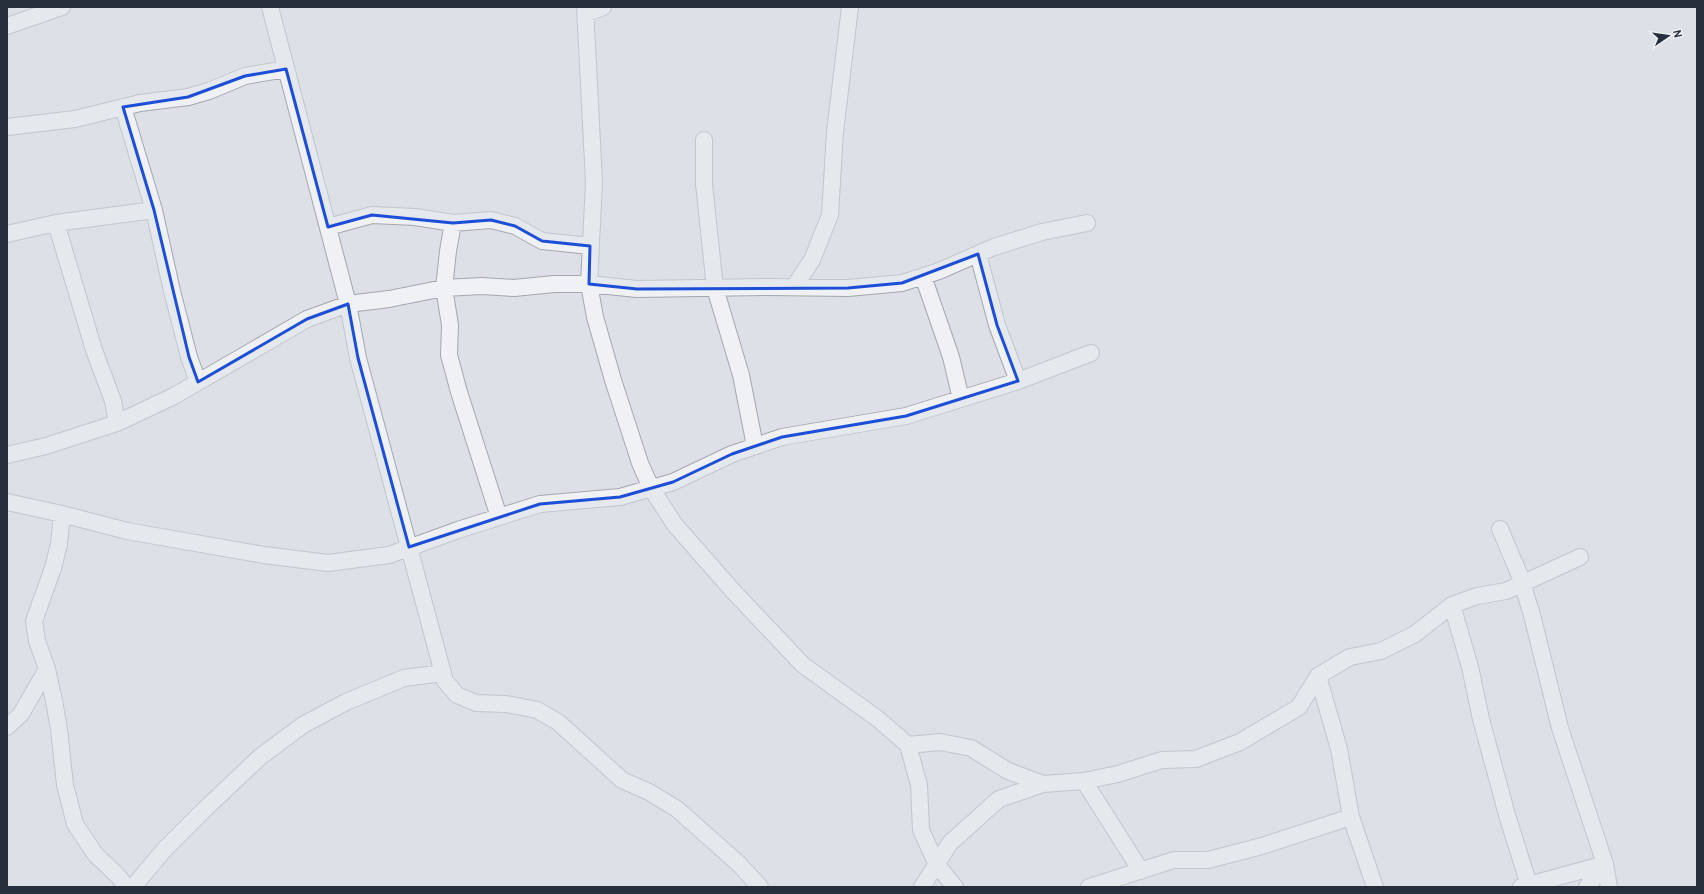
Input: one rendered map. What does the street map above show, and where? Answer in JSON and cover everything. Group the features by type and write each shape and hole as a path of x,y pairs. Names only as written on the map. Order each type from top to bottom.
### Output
{"street":[{"path":"7,26 62,7"},
{"path":"270,7 348,304 358,358 445,681 456,695 476,703 506,704 537,710 558,722 622,780 649,792 676,808 739,864 760,887"},
{"path":"603,7 586,10 594,182 589,284 595,317 613,380 640,463 651,488 675,525 733,591 803,665 878,719 908,745 919,785 922,830 937,865 955,887"},
{"path":"794,287 812,260 830,215 834,132 850,7"},
{"path":"7,126 76,119 140,103 188,97 208,91 245,76 286,69"},
{"path":"123,107 154,210 172,291 189,357 198,382"},
{"path":"704,140 704,184 715,288 741,376 755,446"},
{"path":"7,234 56,223 154,210"},
{"path":"328,226 372,215 415,217 453,223 492,220 515,226 542,241 590,246"},
{"path":"56,223 88,329 113,401 117,423"},
{"path":"453,223 444,288 450,326 449,355 459,392 499,517"},
{"path":"7,455 46,446 117,423 174,396 307,319 348,304 389,299 444,288 482,286 514,288 554,284 589,284 637,289 794,287 848,288 902,284 994,247 1042,232 1087,223"},
{"path":"978,254 997,325 1018,381"},
{"path":"923,276 951,357 962,399"},
{"path":"7,502 62,514 127,531 264,555 328,563 389,555 540,504 620,497 673,482 732,454 782,436 906,416 1018,381 1091,353"},
{"path":"62,514 60,544 34,621 37,641 47,669 59,729 65,785 75,824 95,854 118,875 127,887"},
{"path":"1500,529 1522,584 1532,615 1560,728 1605,864 1609,887"},
{"path":"922,887 950,843 999,800 1043,784 1084,781 1118,774 1162,760 1196,759 1240,742 1299,707 1318,676 1350,656 1381,651 1415,634 1452,605 1477,596 1506,591 1580,557"},
{"path":"1452,605 1470,668 1481,719 1525,886 1605,864"},
{"path":"7,727 21,714 47,669"},
{"path":"133,887 164,850 205,809 260,757 303,725 346,702 404,678 443,673"},
{"path":"1318,676 1339,749 1351,817 1376,887"},
{"path":"908,745 940,742 971,748 1008,770 1043,784"},
{"path":"1084,781 1141,871"},
{"path":"1089,887 1174,860 1208,860 1254,848 1351,817"},
{"path":"1587,887 1605,864"}],"highlighted area":[{"path":"286,69 328,227 372,215 453,223 491,220 515,226 542,241 590,246 589,284 637,289 848,288 902,283 978,254 997,325 1018,381 906,416 782,437 732,454 673,482 620,497 540,504 409,547 358,358 348,304 307,319 198,382 189,357 154,210 123,107 188,97 245,76"}]}
